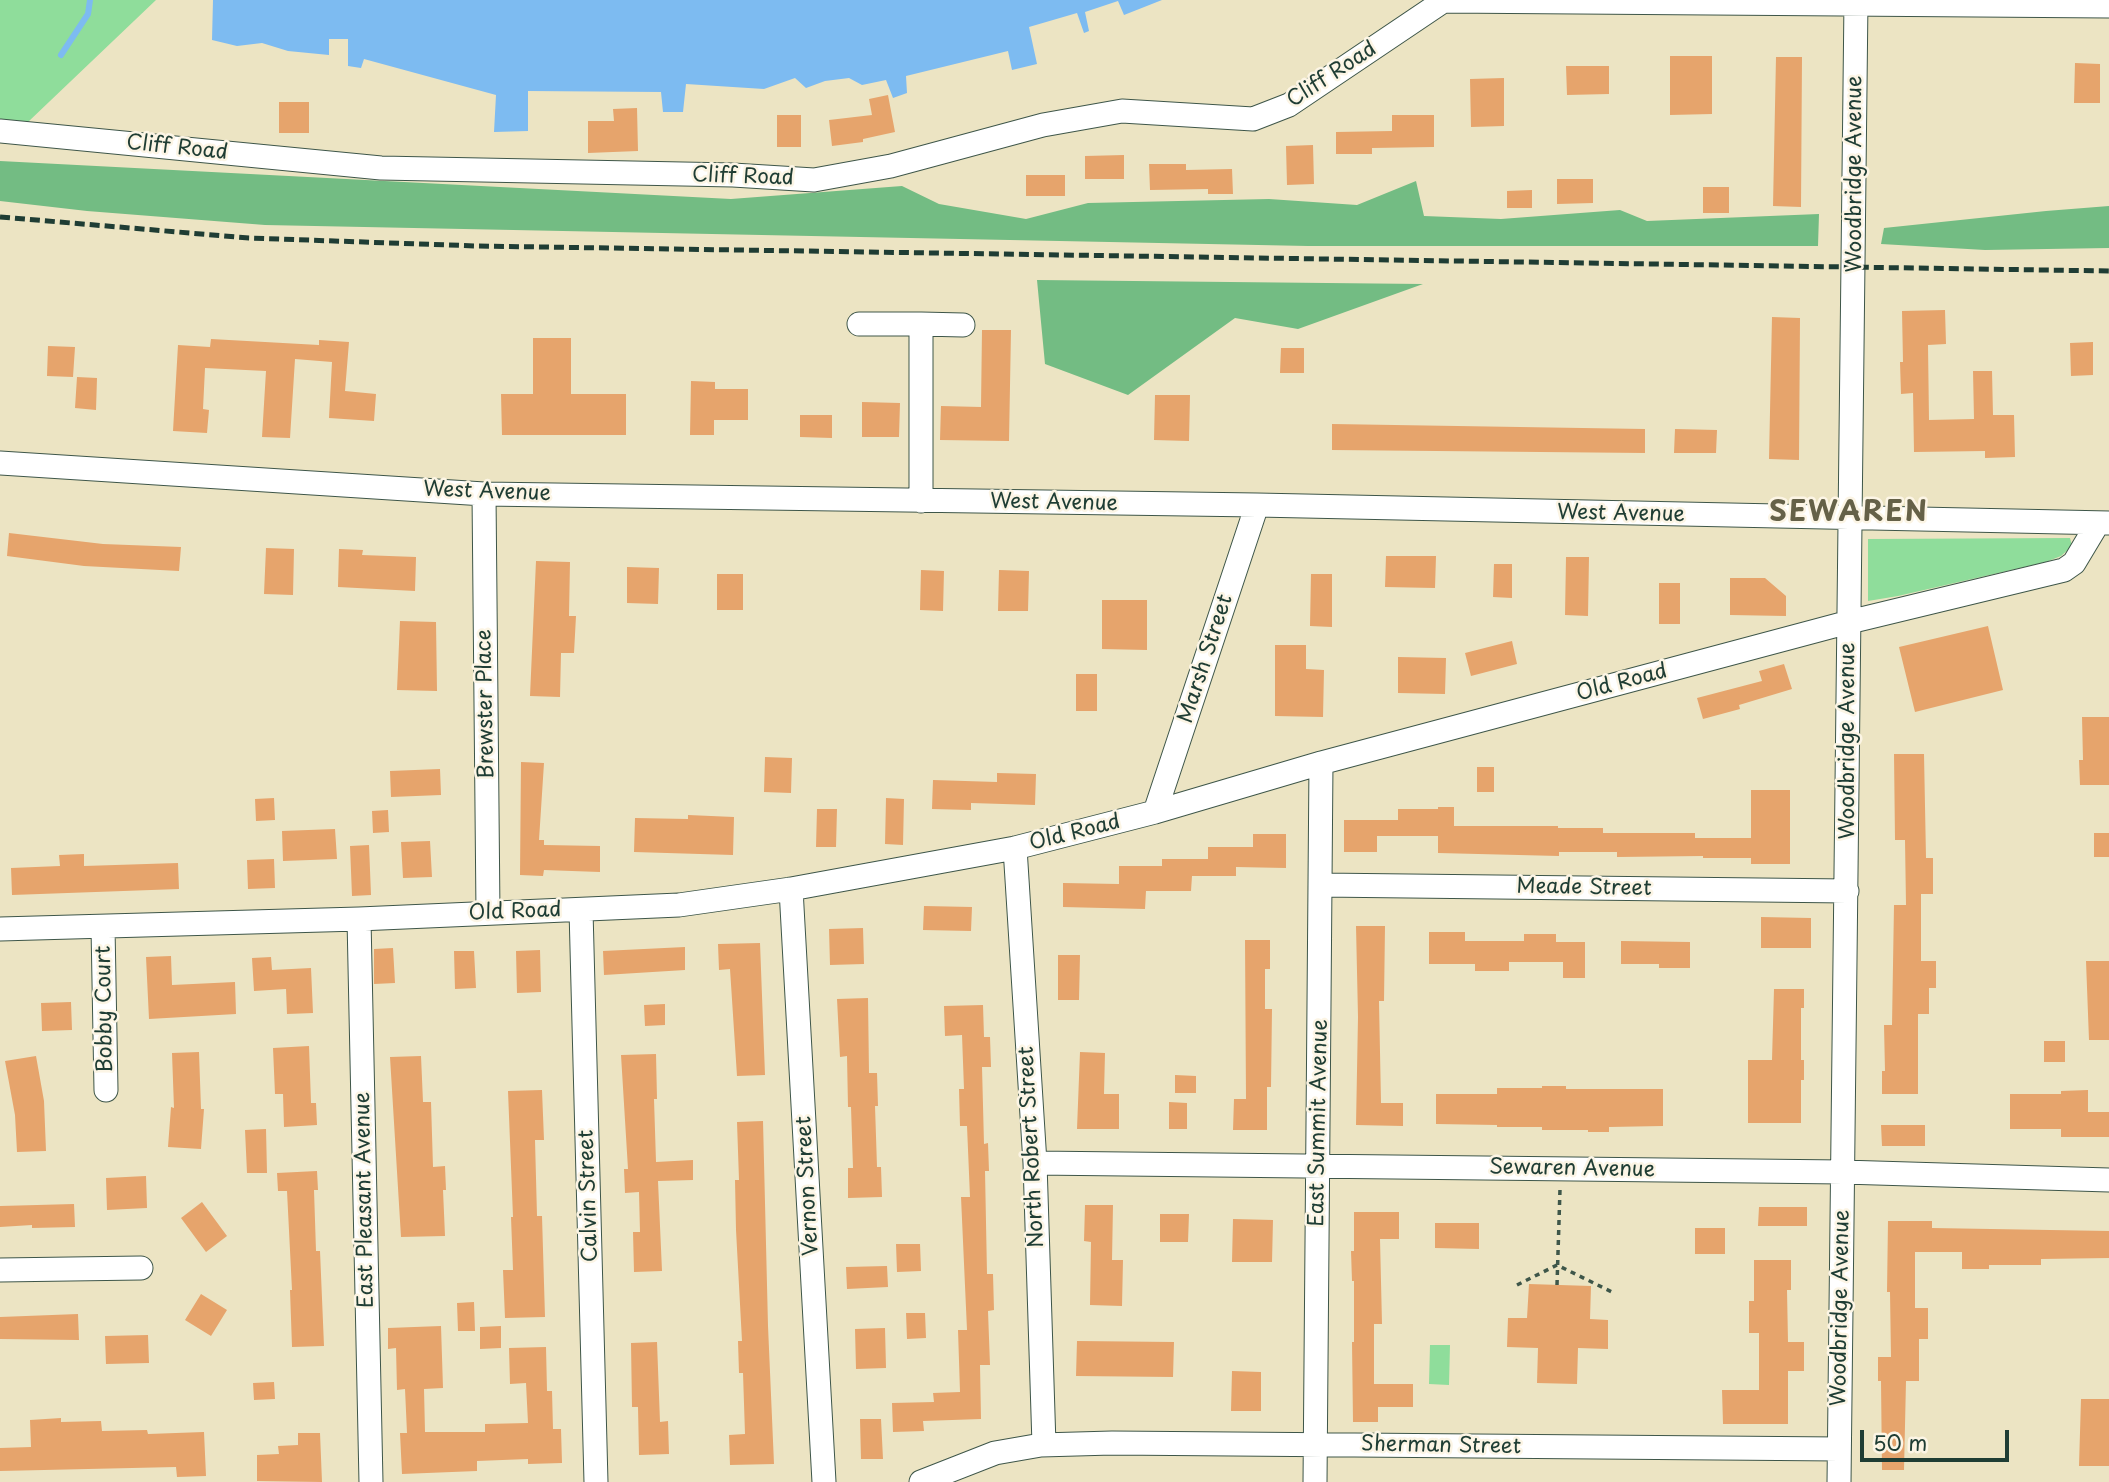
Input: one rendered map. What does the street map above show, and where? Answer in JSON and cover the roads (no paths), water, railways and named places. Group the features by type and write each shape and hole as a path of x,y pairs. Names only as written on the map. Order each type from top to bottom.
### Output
{"street":[{"path":"1444,0 1990,2 2109,6"},
{"name":"Cliff Road","path":"0,131 380,168 733,175 814,180 891,166 1043,125 1122,111 1253,119 1289,105 1444,0"},
{"name":"Woodbridge Avenue","path":"1839,1482 1856,1"},
{"path":"859,324 962,325"},
{"path":"920,501 921,324"},
{"name":"West Avenue","path":"0,463 484,494 1257,505 2103,523"},
{"name":"Brewster Place","path":"484,494 488,914"},
{"name":"Marsh Street","path":"1155,812 1257,505"},
{"name":"Old Road","path":"0,929 359,919 679,905 791,889 1015,848 1849,622 2064,570 2074,563 2103,523"},
{"name":"East Summit Avenue","path":"1315,1482 1321,763"},
{"name":"North Robert Street","path":"1015,848 1035,1163 1044,1446"},
{"name":"Meade Street","path":"1321,886 1847,891"},
{"name":"Vernon Street","path":"791,889 824,1482"},
{"name":"Calvin Street","path":"581,910 596,1482"},
{"name":"East Pleasant Avenue","path":"359,919 371,1482"},
{"name":"Bobby Court","path":"103,927 106,1090"},
{"name":"Sewaren Avenue","path":"1035,1163 1843,1172 2109,1180"},
{"path":"0,1269 141,1268"},
{"name":"Sherman Street","path":"921,1482 995,1452 1044,1446 1112,1443 1839,1449"}],"water":[{"path":"213,0 1162,0 1124,15 1118,1 1085,12 1089,31 1084,33 1077,13 1029,27 1037,64 1012,70 1008,51 906,76 907,93 893,98 886,80 862,85 849,78 825,81 806,88 795,78 764,89 686,84 683,112 663,112 661,92 528,91 528,131 494,132 496,95 364,59 361,68 348,66 348,39 329,39 329,55 288,51 262,43 237,46 212,40"}],"waterway":[{"path":"61,55 88,14 90,0"}],"railway":[{"path":"0,217 249,238 477,246 2109,271"}],"district":[{"name":"SEWAREN","path":"1849,513"}]}
